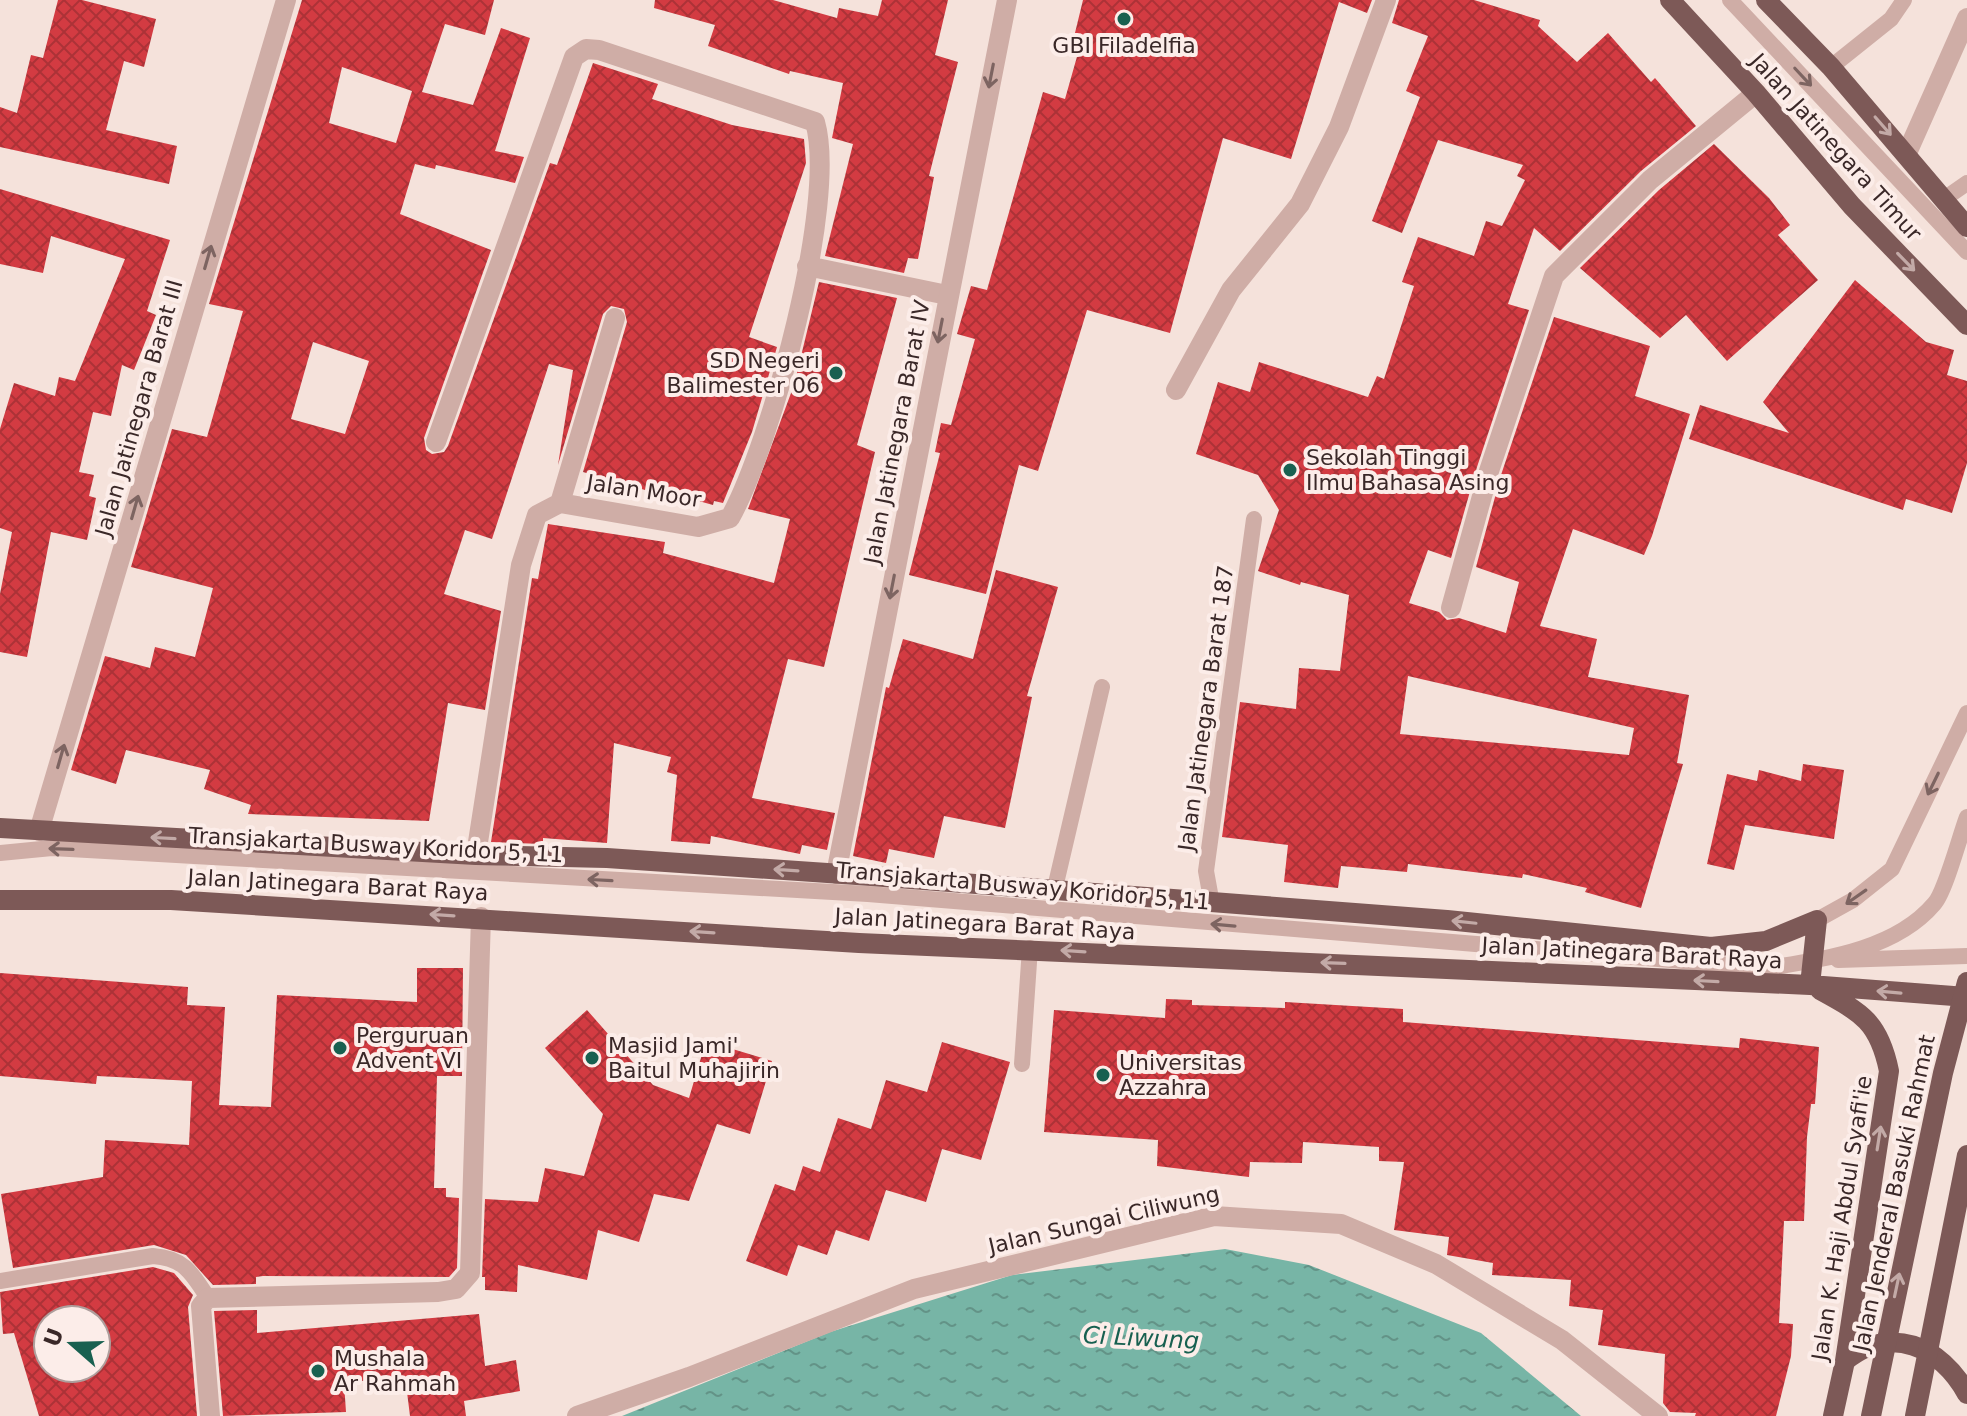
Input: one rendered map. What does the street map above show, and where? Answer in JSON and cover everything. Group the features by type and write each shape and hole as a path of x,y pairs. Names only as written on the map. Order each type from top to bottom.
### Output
{"main road":[{"name":"Jalan Jatinegara Timur","path":"1670,0 1756,93 1852,206 1967,325"},
{"name":"Jalan Jatinegara Timur","path":"1766,0 1831,67 1959,216"},
{"name":"Jalan Jatinegara Barat Raya","path":"0,828 476,855 607,858 1447,920 1711,947 1766,941 1817,920"},
{"name":"Jalan Jatinegara Barat Raya","path":"0,900 171,900 859,943 1030,948 1172,958 1810,985 1967,997"},
{"path":"1810,985 1817,920"},
{"name":"Jalan Jenderal Basuki Rahmat","path":"1871,1416 1943,1073 1967,982"},
{"name":"Jalan K. Haji Abdul Syafi'ie","path":"1810,985 1864,1015 1875,1029 1889,1071 1845,1361 1833,1416"},
{"path":"1915,1416 1967,1155"},
{"path":"1845,1361 1863,1346 1875,1342 1887,1341 1928,1350 1958,1378 1967,1394"}],"street":[{"name":"Jalan Jatinegara Barat III","path":"39,831 286,0"},
{"name":"Jalan Jatinegara Barat IV","path":"836,874 1007,0"},
{"path":"1176,390 1231,290 1300,204 1339,127 1386,0"},
{"path":"1907,153 1934,100 1967,18"},
{"name":"Jalan Moor","path":"436,442 574,57 586,49 599,50 815,122 821,143 821,164 807,266 774,410 748,486 730,518 698,527 560,503 537,515 521,565 476,855"},
{"path":"1451,608 1489,471 1554,276 1650,180 1756,93"},
{"path":"807,266 947,295"},
{"path":"560,503 615,318"},
{"path":"210,1416 201,1306 208,1298 438,1292 456,1289 464,1283 472,1257 481,917"},
{"name":"Jalan Sungai Ciliwung","path":"577,1416 689,1377 914,1289 1214,1216 1241,1215 1341,1224 1436,1264 1562,1340 1658,1416"}],"lane":[{"path":"1730,0 1967,252"},
{"path":"1831,67 1891,19 1904,0"},
{"path":"1959,216 1967,183"},
{"name":"Jalan Jatinegara Barat 187","path":"1212,904 1206,871 1254,519"},
{"path":"1054,892 1102,687"},
{"path":"1817,920 1853,900 1892,869 1967,713"},
{"name":"Transjakarta Busway Koridor 5, 11","path":"0,853 52,848 805,890 1768,968 1876,943 1903,929 1936,903 1967,817"},
{"path":"1022,1064 1030,948"},
{"path":"1812,960 1967,956"},
{"path":"0,1281 153,1256 168,1257 182,1261 208,1298"}],"water":[{"name":"Ci Liwung","path":"1225,1249 1309,1265 1481,1333 1581,1416 622,1416 830,1332 1012,1275"}],"building":[{"path":"58,0 82,0 156,19 144,67 124,61 106,130 177,146 169,184 0,147 0,107 17,113 31,55 43,58"},
{"path":"302,0 494,0 485,35 445,24 422,92 473,105 501,28 530,38 495,151 524,157 515,183 436,165 435,169 415,164 400,214 491,250 424,438 426,450 432,454 444,452 448,446 550,163 557,165 593,63 658,84 652,99 732,125 804,139 806,163 749,337 777,347 752,432 723,503 714,501 713,505 677,495 676,499 583,472 627,322 624,309 611,306 603,314 558,465 573,370 549,364 492,539 465,530 444,594 501,611 485,710 448,703 429,821 248,814 251,805 204,789 210,770 126,750 116,784 71,770 105,656 150,668 155,647 195,657 213,588 131,567 172,429 207,437 243,311 209,304","holes":["342,67 412,91 396,143 329,123","313,342 369,361 345,434 291,419"]},
{"path":"655,0 773,0 837,18 839,8 878,16 882,0 948,0 935,55 958,62 929,176 934,177 918,259 908,258 904,273 825,256 853,144 832,138 843,83 790,71 789,74 708,46 715,25 654,8"},
{"path":"1083,0 1372,0 1367,13 1339,2 1291,159 1223,138 1170,333 1087,310 1038,471 1019,465 986,594 909,575 940,453 935,452 941,423 951,425 975,339 957,334 971,286 987,290 1043,92 1065,99 1082,39 1074,37"},
{"path":"1399,0 1474,0 1540,20 1538,26 1577,62 1608,33 1651,82 1655,78 1696,126 1641,171 1560,251 1534,228 1508,304 1529,310 1477,467 1451,558 1428,550 1409,603 1439,612 1447,620 1459,618 1506,633 1519,582 1476,567 1501,475 1554,317 1650,346 1635,396 1690,414 1652,536 1644,555 1573,529 1540,626 1597,639 1588,677 1689,695 1677,763 1683,764 1641,908 1585,892 1587,888 1523,874 1522,878 1408,864 1407,872 1341,866 1338,888 1284,882 1288,845 1222,837 1240,702 1296,709 1299,668 1340,671 1349,595 1301,582 1300,585 1258,571 1279,510 1258,475 1196,454 1218,382 1250,392 1259,362 1368,397 1377,376 1384,379 1414,286 1402,282 1418,237 1474,256 1486,221 1502,226 1525,180 1517,176 1523,165 1438,140 1402,233 1372,221 1420,97 1406,91 1428,36 1392,23","holes":["1408,676 1634,728 1629,755 1400,734"]},
{"path":"1714,144 1769,198 1790,225 1778,235 1818,280 1727,361 1686,315 1660,338 1580,268 1659,190"},
{"path":"0,189 170,240 147,311 156,315 134,370 122,365 111,416 93,412 79,472 94,475 89,496 96,498 87,540 51,532 27,657 0,652 0,594 12,532 0,528 0,429 14,383 55,396 59,377 75,381 125,259 51,236 43,273 0,264"},
{"path":"1855,280 1926,342 1954,350 1947,375 1967,381 1967,463 1952,513 1906,499 1903,510 1689,439 1700,405 1789,433 1763,402"},
{"path":"819,282 897,298 857,445 875,452 824,667 788,659 752,798 835,813 827,850 802,845 800,854 711,836 710,844 671,841 677,775 667,772 671,757 614,743 607,843 543,838 543,844 491,842 532,578 538,579 548,524 665,542 663,553 774,583 790,519 748,509 794,385"},
{"path":"996,570 1058,587 1027,696 1032,697 1005,828 944,816 934,858 889,849 886,863 853,856 886,687 889,688 903,639 973,659"},
{"path":"1803,764 1844,770 1834,839 1745,825 1734,870 1707,864 1727,774 1757,781 1759,770 1801,781"},
{"path":"417,968 463,968 462,1076 437,1076 434,1188 446,1188 446,1197 459,1198 457,1268 449,1277 263,1276 256,1277 256,1284 213,1285 186,1255 154,1245 13,1268 1,1194 103,1177 105,1140 189,1145 192,1081 97,1076 96,1084 0,1076 0,973 188,987 187,1005 225,1007 219,1105 271,1107 277,995 417,1002"},
{"path":"1166,999 1192,1000 1192,1005 1285,1008 1285,1002 1403,1009 1403,1022 1739,1048 1740,1038 1819,1047 1815,1104 1811,1104 1807,1137 1804,1221 1784,1221 1779,1323 1793,1324 1791,1356 1776,1416 1695,1416 1696,1413 1670,1412 1663,1403 1665,1354 1598,1345 1603,1310 1569,1306 1571,1280 1492,1275 1493,1263 1447,1255 1449,1237 1394,1230 1404,1162 1379,1161 1379,1147 1303,1142 1302,1163 1250,1162 1249,1177 1157,1166 1158,1140 1044,1132 1054,1010 1165,1018"},
{"path":"587,1010 653,1085 689,1098 706,1041 772,1061 750,1134 717,1124 689,1201 654,1194 639,1242 598,1230 587,1280 518,1265 517,1292 485,1290 485,1277 482,1277 485,1199 538,1202 545,1168 584,1176 603,1114 545,1048"},
{"path":"942,1042 1010,1062 981,1160 942,1149 926,1202 886,1190 869,1241 836,1230 827,1255 798,1245 787,1276 746,1261 775,1184 795,1191 803,1166 820,1172 838,1118 871,1129 886,1080 927,1092"},
{"path":"153,1267 174,1273 193,1295 188,1307 197,1416 39,1416 14,1333 3,1334 0,1292"},
{"path":"257,1310 257,1333 479,1314 485,1366 516,1360 520,1391 464,1401 466,1416 410,1416 405,1376 344,1383 346,1412 223,1416 214,1311"}],"place":[{"name":"GBI Filadelfia","path":"1124,19"},
{"name":"SD Negeri Balimester 06","path":"836,373"},
{"name":"Sekolah Tinggi Ilmu Bahasa Asing","path":"1290,470"},
{"name":"Perguruan Advent VI","path":"340,1048"},
{"name":"Masjid Jami' Baitul Muhajirin","path":"592,1058"},
{"name":"Universitas Azzahra","path":"1103,1075"},
{"name":"Mushala Ar Rahmah","path":"318,1371"}]}
